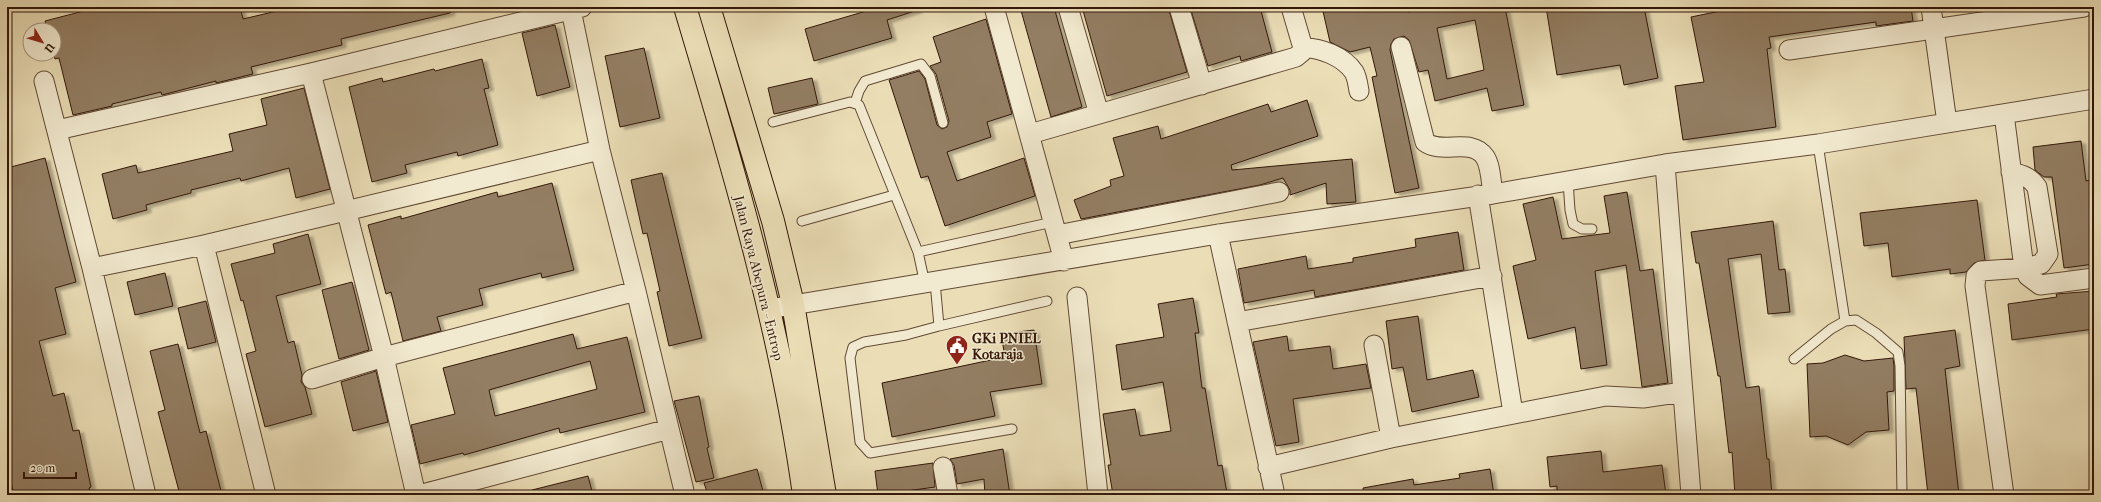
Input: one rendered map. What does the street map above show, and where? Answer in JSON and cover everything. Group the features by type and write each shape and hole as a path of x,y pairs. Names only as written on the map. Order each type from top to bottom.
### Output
{"highway":[{"name":"Jalan Raya Abepura - Entrop","path":"685,7 769,309 796,440 804,495"},
{"path":"709,7 773,221 794,304 825,495"}],"street":[{"path":"994,7 1064,261"},
{"path":"1068,7 1099,114"},
{"path":"1180,7 1202,85"},
{"path":"1030,134 1289,60 1300,55 1304,48 1291,7"},
{"path":"1931,7 1947,123"},
{"path":"1789,50 1935,30 2084,7"},
{"path":"57,130 577,9 600,150 636,291 685,495"},
{"path":"1401,47 1425,142 1431,147 1440,149 1459,147 1479,150 1486,158 1486,194 1492,276 1513,413"},
{"path":"1304,48 1317,49 1341,60 1354,73 1359,91"},
{"path":"311,72 384,357 416,495"},
{"path":"44,80 92,268 146,495"},
{"path":"769,309 1064,261 1218,234 1486,194 1665,164 1818,144 2094,99"},
{"path":"2004,114 2024,268 2028,276 2040,285 2094,278"},
{"path":"92,268 204,245 600,150"},
{"path":"1665,164 1692,495"},
{"path":"2004,495 1975,286 1976,276 1981,271 2024,268 2041,264 2048,254 2037,187 2032,180 2026,176 2011,172"},
{"path":"1055,229 1279,192"},
{"path":"1218,234 1275,495"},
{"path":"204,245 266,495"},
{"path":"1237,322 1492,276"},
{"path":"312,379 384,357 636,291"},
{"path":"1077,298 1098,495"},
{"path":"1374,345 1391,438"},
{"path":"1268,467 1391,438 1606,396 1643,398 1683,392"},
{"path":"419,495 669,430"},
{"path":"943,467 948,495"}],"lane":[{"path":"855,103 859,91 865,81 921,64 930,76 943,123"},
{"path":"773,122 850,102 859,105 869,126 894,195 930,283 939,326"},
{"path":"1818,144 1845,321"},
{"path":"1568,181 1570,210 1573,224 1582,229 1592,229"},
{"path":"802,221 894,195"},
{"path":"918,252 1055,229"},
{"path":"1012,429 870,453 860,442 850,358 852,347 864,342 906,335 1047,301"},
{"path":"1794,360 1831,329 1845,321 1856,320 1876,333 1898,352 1900,366 1902,495"}],"building":[{"path":"99,7 240,7 243,19 294,7 450,7 450,13 341,39 342,45 251,67 253,74 216,83 216,81 162,95 161,92 73,115 60,62 62,62 62,22 45,21"},
{"path":"880,7 917,7 918,10 887,20 892,38 814,61 805,29"},
{"path":"1020,7 1054,7 1082,107 1051,117"},
{"path":"1082,7 1168,7 1187,72 1107,96"},
{"path":"1190,7 1260,7 1272,52 1241,61 1240,56 1208,66"},
{"path":"1322,7 1407,7 1408,12 1430,7 1505,7 1524,105 1492,111 1487,88 1435,101 1428,70 1419,72 1409,40 1404,36 1394,39 1390,50 1419,188 1395,193 1372,77 1377,76 1370,47 1350,52 1330,42","holes":["1475,20 1484,70 1447,79 1437,28"]},
{"path":"1546,7 1644,7 1658,78 1624,85 1620,65 1557,75"},
{"path":"1740,7 1911,7 1913,21 1876,26 1876,22 1769,37 1771,48 1767,49 1776,127 1683,140 1675,86 1704,82 1691,17"},
{"path":"986,19 1012,114 987,122 991,137 947,152 957,181 1024,158 1035,196 945,226 928,176 921,178 889,80 919,71 925,79 937,125 942,129 947,127 949,121 936,74 930,66 941,62 933,37"},
{"path":"555,25 570,87 537,96 522,33"},
{"path":"644,48 660,118 620,127 605,56"},
{"path":"482,59 489,88 484,89 498,145 458,156 457,152 405,165 407,173 372,182 349,87 382,78 383,82"},
{"path":"812,78 818,104 774,114 768,88"},
{"path":"304,88 330,189 296,198 289,168 241,181 240,178 191,190 191,193 146,205 147,210 113,219 102,174 136,165 138,173 233,151 229,134 267,125 261,99"},
{"path":"1307,100 1318,136 1231,165 1232,170 1352,159 1356,202 1327,204 1326,183 1290,195 1290,190 1283,178 1260,185 1081,219 1074,200 1111,186 1110,180 1124,176 1113,138 1158,126 1161,139 1268,104 1271,112"},
{"path":"2081,141 2086,181 2094,179 2094,264 2064,268 2052,177 2044,177 2035,170 2033,147"},
{"path":"45,158 76,282 55,288 66,334 39,341 53,396 64,393 73,431 79,430 91,487 89,488 90,495 14,495 7,466 7,168"},
{"path":"662,173 702,338 669,346 657,292 660,291 647,233 643,234 631,180"},
{"path":"552,183 574,270 542,278 541,273 479,289 483,305 437,317 441,331 403,341 391,292 386,294 368,225 401,216 401,219 497,192 498,197"},
{"path":"1627,192 1640,271 1653,269 1668,383 1642,387 1626,265 1595,271 1607,365 1581,369 1575,327 1528,339 1513,266 1536,260 1523,204 1553,197 1562,239 1610,233 1604,196"},
{"path":"1977,200 1985,260 1974,263 1966,272 1950,274 1950,269 1892,277 1888,243 1864,246 1860,213"},
{"path":"1773,221 1779,270 1785,269 1790,312 1768,314 1761,254 1728,259 1746,388 1759,386 1767,459 1769,459 1772,495 1735,495 1732,452 1729,453 1720,376 1718,376 1699,263 1696,263 1691,232"},
{"path":"1458,232 1464,270 1315,297 1314,290 1244,303 1238,269 1306,256 1308,269 1353,262 1353,258 1416,247 1415,239"},
{"path":"308,234 321,284 276,296 288,343 294,341 302,375 301,382 305,387 312,414 265,427 246,354 256,351 243,300 241,301 231,264 275,253 273,244"},
{"path":"165,273 173,306 135,315 127,282"},
{"path":"352,282 369,350 339,359 322,290"},
{"path":"2094,291 2094,329 2012,340 2008,304 2057,297 2056,294"},
{"path":"1193,298 1199,333 1195,333 1202,388 1205,388 1218,466 1222,465 1227,493 1214,495 1113,495 1108,465 1111,465 1103,414 1135,409 1140,436 1171,431 1163,382 1122,390 1116,345 1164,337 1158,304"},
{"path":"206,301 216,342 188,349 178,308"},
{"path":"1418,316 1427,380 1473,370 1479,397 1412,412 1403,367 1392,369 1386,321"},
{"path":"1034,330 1042,384 990,392 995,416 892,437 882,383 1005,357 1001,334"},
{"path":"1955,330 1960,366 1945,369 1959,495 1928,495 1916,388 1906,389 1904,337"},
{"path":"573,334 577,349 627,337 645,412 560,433 559,428 464,455 463,453 420,464 411,425 455,414 443,368","holes":["590,361 597,389 495,416 489,390"]},
{"path":"1287,336 1289,351 1330,346 1333,369 1366,364 1371,388 1293,399 1299,442 1276,446 1253,342"},
{"path":"178,344 200,433 206,431 222,495 180,495 158,412 165,410 150,351"},
{"path":"1845,355 1864,361 1893,358 1894,366 1894,391 1887,392 1889,430 1866,432 1848,445 1826,436 1810,437 1807,364 1823,363"},
{"path":"376,371 388,422 353,431 341,382"},
{"path":"699,396 709,447 707,448 714,478 696,482 674,401"},
{"path":"1003,449 1010,495 985,495 984,479 957,484 954,465 950,459"},
{"path":"1601,451 1603,472 1662,465 1666,495 1557,495 1557,486 1550,487 1547,457"},
{"path":"933,463 935,487 878,495 875,471"},
{"path":"757,469 764,495 708,495 704,483"},
{"path":"1490,469 1494,495 1364,495 1363,488 1413,479 1414,485 1460,478 1459,474"},
{"path":"588,476 593,495 533,495 532,490"}],"place":[{"name":"GKi PNIEL Kotaraja","path":"957,366"}]}
